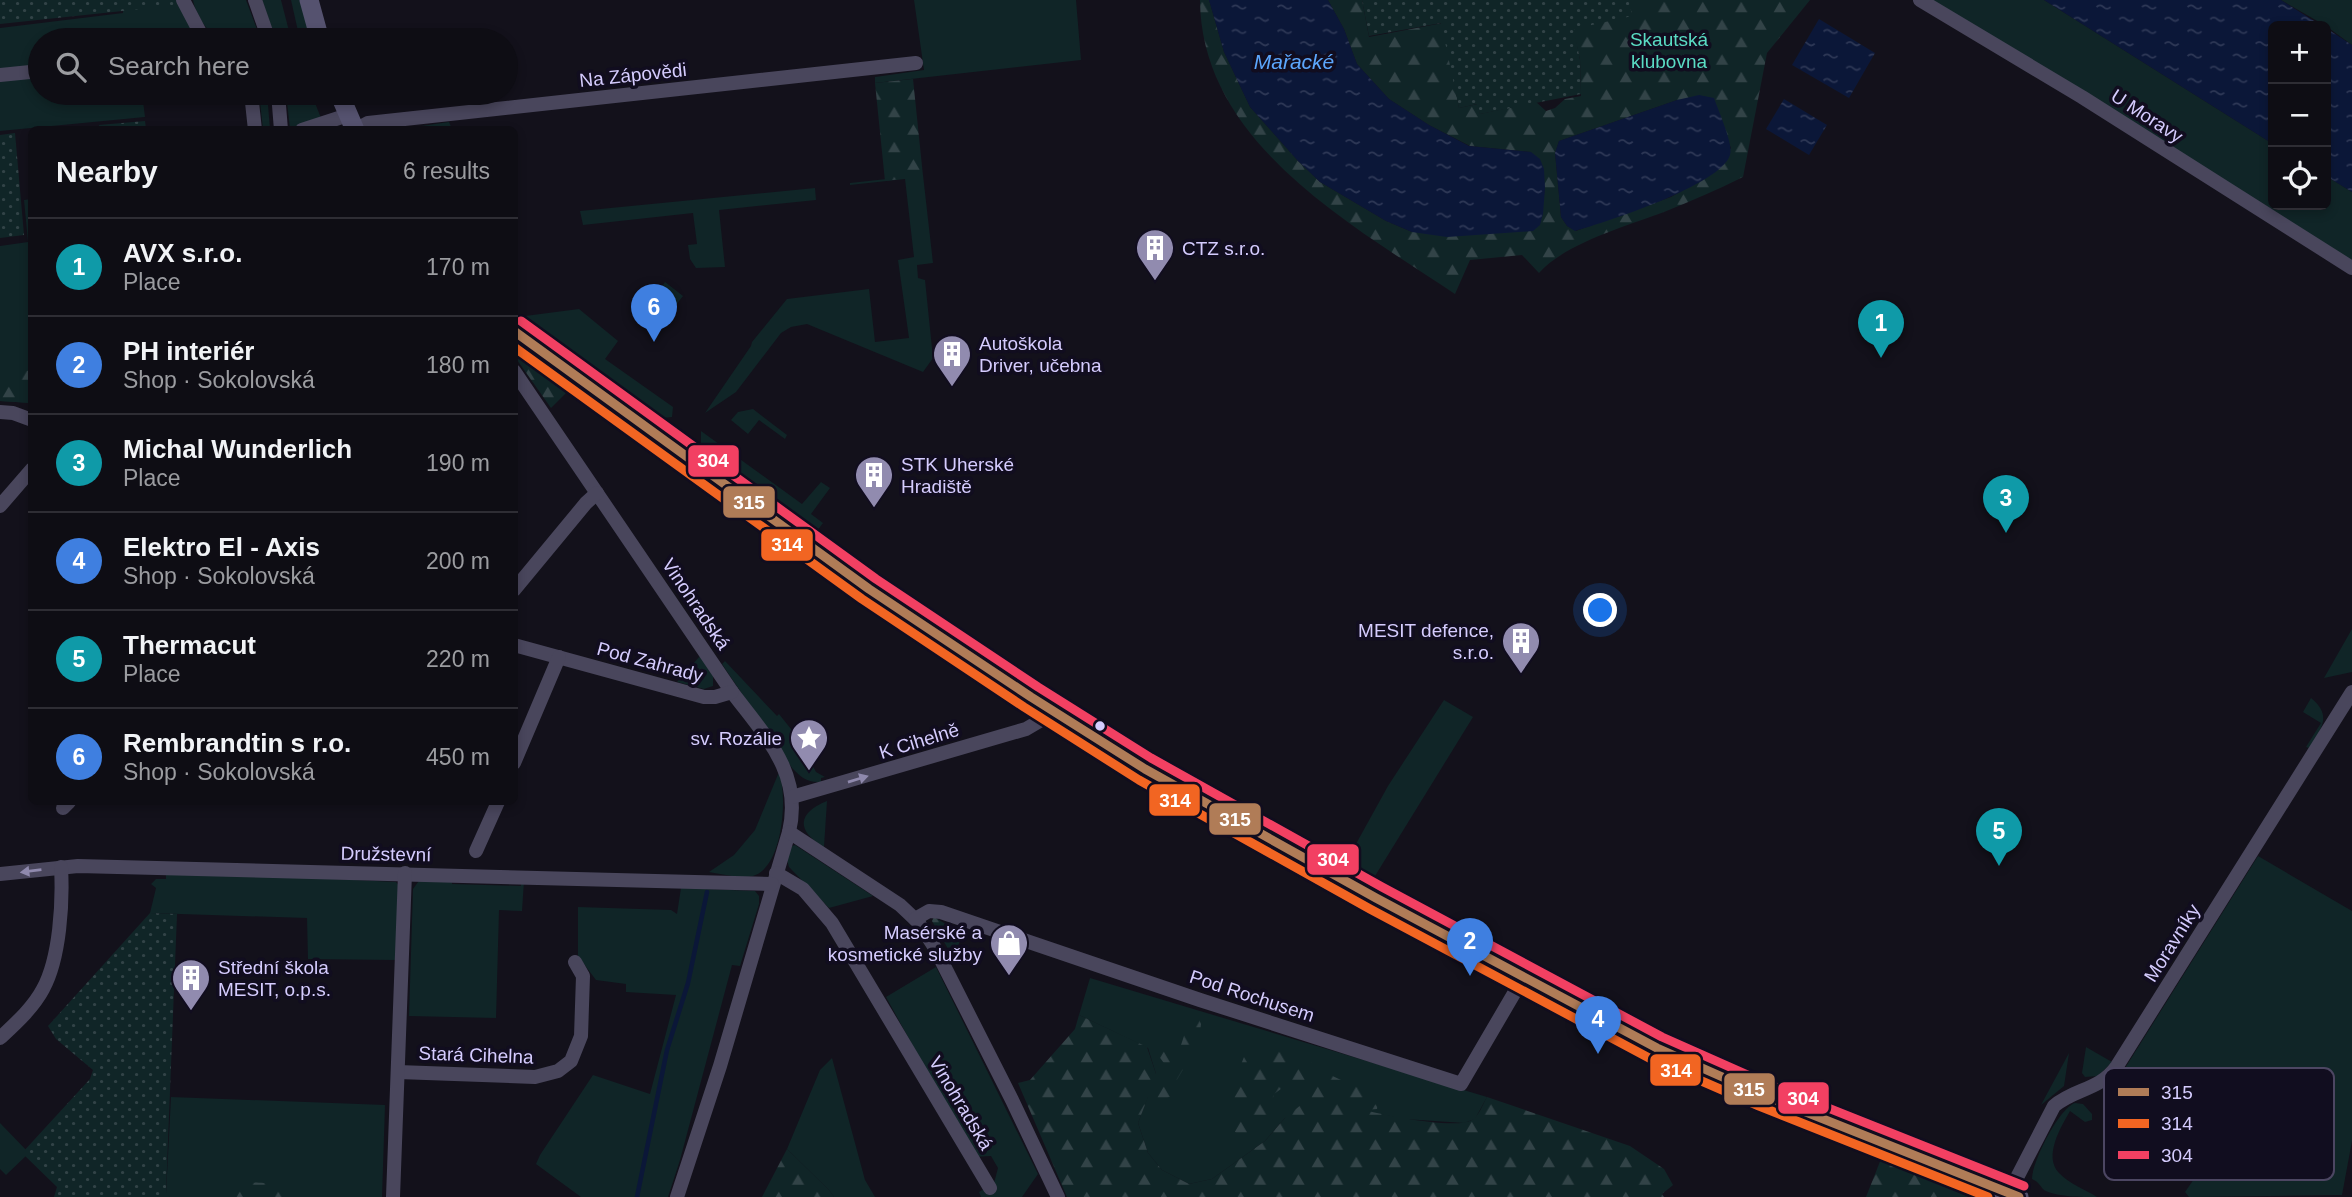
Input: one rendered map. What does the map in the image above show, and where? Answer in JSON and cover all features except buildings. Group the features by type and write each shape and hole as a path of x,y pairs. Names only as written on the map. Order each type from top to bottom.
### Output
{"main road":[{"path":"309,0 317,28"},
{"path":"344,105 352,125"},
{"path":"518,334 869,589 1145,769 1523,978 1630,1034 1698,1067 2014,1195"}],"street":[{"path":"183,0 198,28"},
{"path":"255,0 265,28"},
{"name":"U Moravy","path":"1920,0 2082,97 2352,268"},
{"name":"Na Zápovědi","path":"352,125 916,63"},
{"path":"0,75 28,72"},
{"path":"252,105 255,126"},
{"path":"279,105 281,126"},
{"name":"Vinohradská","path":"518,377 732,692 778,755 787,773 792,797 789,832 720,1066 677,1197"},
{"path":"0,412 28,419"},
{"path":"0,506 28,474"},
{"path":"518,585 597,493"},
{"name":"Pod Zahrady","path":"518,646 704,697 732,692"},
{"path":"518,754 559,657"},
{"name":"Moravníky","path":"2115,1068 2352,692"},
{"name":"K Cihelně","path":"792,797 1026,729 1043,719 1051,710"},
{"path":"476,851 497,805"},
{"path":"789,832 900,905 915,919 935,948 1058,1197"},
{"name":"Družstevní","path":"0,874 61,867 129,866 774,879"},
{"path":"0,1038 34,1002 47,982 56,947 61,867"},
{"name":"Stará Cihelna","path":"393,1197 404,873"},
{"name":"Vinohradská","path":"774,879 803,889 832,923 990,1188"},
{"name":"Pod Rochusem","path":"915,919 929,911 941,912 1200,1000 1461,1084 1523,978"},
{"name":"Stará Cihelna","path":"398,1072 535,1077 558,1071 571,1061 581,1036 583,976 575,962"},
{"name":"Moravníky","path":"2014,1195 2054,1106 2062,1099 2099,1084 2104,1079"}],"green space":[{"path":"0,0 176,0 179,5 0,24"},
{"path":"176,0 191,28 28,28 28,68 0,72 0,28 123,13 122,1"},
{"path":"193,0 246,0 256,28 207,28"},
{"path":"262,0 281,0 288,28 272,28"},
{"path":"291,0 301,0 308,28 297,28"},
{"path":"914,0 1076,0 1081,60 875,83 875,77 924,70"},
{"name":"Skautská klubovna","path":"1200,0 1209,0 1224,52 1250,107 1320,182 1386,221 1412,232 1540,224 1545,188 1531,152 1470,146 1429,125 1389,99 1357,64 1344,29 1328,0 1362,0 1369,37 1443,23 1459,108 1478,104 1480,114 1536,102 1546,111 1555,108 1565,99 1581,96 1580,59 1573,29 1629,0 1810,0 1767,53 1743,177 1674,208 1580,244 1539,273 1522,255 1470,260 1455,294 1372,239 1289,175 1254,138 1226,97 1207,51","holes":["1677,100 1725,133 1731,148 1710,175 1671,197 1576,231 1567,226 1561,217 1555,153 1559,141"]},
{"path":"1362,0 1629,0 1632,16 1574,29 1580,60 1581,94 1480,114 1477,104 1459,108 1441,23 1369,36"},
{"path":"1927,0 2044,0 2268,141 2268,210 2331,210 2331,179 2352,192 2352,263"},
{"path":"2281,0 2352,0 2352,45 2331,30 2331,21 2317,21"},
{"path":"28,77 28,105 144,105 145,117 28,126 28,128 0,131 0,80"},
{"path":"913,79 923,176 885,181 875,83"},
{"path":"260,105 268,105 270,126 263,126"},
{"path":"287,105 316,105 321,118 298,126 290,126"},
{"path":"145,121 146,126 99,126"},
{"path":"449,122 451,126 422,126"},
{"path":"15,133 24,235 0,238 0,135"},
{"path":"923,175 933,263 917,265 918,278 925,280 933,358 923,372 807,324 791,327 781,333 736,392 705,413 752,342 787,299 869,289 875,342 909,338 898,260 914,257 905,179 850,183"},
{"path":"815,188 816,200 719,210 725,267 696,268 690,259 688,245 697,244 693,213 583,225 580,211"},
{"path":"28,199 28,242 24,200"},
{"path":"28,242 28,403 0,401 0,246"},
{"path":"665,282 683,296 673,309 655,296"},
{"path":"579,309 618,341 605,359 673,407 672,417 663,418 525,316"},
{"path":"526,351 572,387 551,408 518,361 518,352"},
{"path":"28,371 28,403 0,401 0,372"},
{"path":"753,409 787,435 785,439 759,420 748,434 731,420 738,412"},
{"path":"701,431 802,504 821,482 830,488 811,514 823,523 817,531 701,446"},
{"path":"2352,629 2352,672 2324,678"},
{"path":"700,656 713,676 713,686 704,689 677,682"},
{"path":"725,661 777,716 779,714 799,739 816,772 825,777 821,778 821,782 805,779 792,768 722,664"},
{"path":"2311,698 2322,711 2323,723 2309,748 2306,747 2321,723 2303,712"},
{"path":"1444,700 1473,717 1375,876 1346,862 1388,786"},
{"path":"779,772 783,813 777,846 771,860 763,870 748,877 709,872 734,855 755,830"},
{"path":"827,801 824,847 808,835 804,822 810,811"},
{"path":"795,845 873,896 829,908 789,867 787,860 792,846"},
{"path":"2258,856 2352,911 2352,1141 2342,1195 2189,1197 2185,1192 2193,1180 2334,1180 2334,1068 2125,1068"},
{"path":"166,871 396,882 400,887 396,960 308,959 307,918 150,913 156,888 151,884 156,879 166,879"},
{"path":"421,878 452,879 452,884 521,886 521,881 524,881 522,911 499,910 496,1018 409,1016 413,889"},
{"path":"681,888 755,891 759,896 759,904 740,966 732,965 680,1160 668,1197 581,1197 536,1164 540,1155 593,1075 650,1094 676,995 626,992 626,984 596,980 578,956 578,907 671,910 677,914"},
{"path":"150,913 177,914 166,1192 170,1197 54,1197 57,1187 22,1153 90,1079 93,1070 56,1039 48,1026"},
{"path":"934,917 962,934 954,959 932,921"},
{"path":"936,967 1038,1174 1022,1197 981,1197 979,1192 994,1183 998,1168 991,1156 974,1157 886,997"},
{"path":"1090,978 1487,1097 1475,1119 1464,1123 1404,1119 1360,1110 1285,1118 1265,1141 1212,1179 1189,1184 1162,1170 1148,1153 1138,1123 1156,1074 1148,1048 1079,1015"},
{"path":"1079,1015 1147,1047 1156,1074 1165,1075 1169,1070 1152,1042 1155,1036 1161,1035 1171,1041 1174,1048 1180,1048 1191,1015 1197,1015 1201,1024 1200,1032 1175,1083 1174,1094 1161,1100 1148,1097 1138,1123 1148,1153 1162,1170 1189,1184 1212,1179 1265,1141 1285,1118 1302,1104 1317,1103 1301,1088 1285,1086 1274,1094 1268,1115 1257,1130 1245,1138 1235,1132 1230,1119 1234,1082 1244,1057 1257,1045 1298,1052 1324,1072 1341,1080 1360,1081 1380,1093 1377,1109 1364,1110 1420,1121 1464,1123 1477,1116 1487,1097 1630,1146 1664,1169 1673,1185 1662,1194 1664,1197 1067,1197 1018,1083 1030,1080 1075,1029"},
{"path":"2086,1047 2112,1062 2098,1076 2085,1077 2082,1073"},
{"path":"2069,1053 2064,1086 2041,1105"},
{"path":"832,1058 865,1180 875,1197 834,1197 787,1149 820,1070"},
{"path":"171,1097 385,1105 382,1197 170,1197 166,1194"},
{"path":"2075,1103 2083,1104 2092,1114 2092,1120 2085,1122 2070,1111 2055,1142 2053,1158 2059,1173 2097,1197 2055,1194 2044,1190 2032,1179 2036,1161 2054,1125"},
{"path":"0,1123 29,1153 6,1175 0,1169"},
{"path":"787,1149 829,1190 834,1197 762,1197"},
{"path":"1881,1159 1969,1197 1866,1197"},
{"path":"247,1182 275,1185 288,1197 213,1197 221,1190"}],"water":[{"name":"Mařacké","path":"1209,0 1328,0 1344,29 1357,64 1389,99 1429,125 1469,146 1531,152 1540,159 1544,169 1545,188 1540,225 1533,231 1447,237 1412,232 1386,221 1320,182 1250,107 1224,52"},
{"path":"2044,0 2281,0 2314,21 2268,21 2268,141"},
{"path":"1819,19 1875,53 1849,98 1792,65"},
{"path":"2331,31 2352,45 2352,192 2331,179"},
{"path":"1699,95 1714,98 1728,136 1731,150 1722,167 1685,190 1635,211 1575,231 1567,226 1561,217 1555,153 1559,141 1677,100"},
{"path":"1784,99 1827,125 1809,155 1766,129"}],"waterway":[{"path":"637,1197 667,1050 688,983 707,892"}],"transit line":[{"name":"304","path":"521,321 876,579 1038,687 1151,758 1382,887 1662,1037 1768,1084 2024,1186"},
{"name":"315","path":"518,334 869,589 1145,769 1376,898 1657,1048 1763,1095 2019,1197"},
{"name":"314","path":"518,350 862,599 1139,780 1370,909 1651,1059 1759,1106 1988,1197"}],"place":[{"name":"CTZ s.r.o.","path":"1155,282"},
{"name":"Rembrandtin s r.o.","path":"654,342"},
{"name":"AVX s.r.o.","path":"1881,358"},
{"name":"Autoškola Driver, učebna","path":"952,388"},
{"name":"STK Uherské Hradiště","path":"874,509"},
{"name":"Michal Wunderlich","path":"2006,533"},
{"name":"MESIT defence, s.r.o.","path":"1521,675"},
{"name":"sv. Rozálie","path":"809,772"},
{"name":"Thermacut","path":"1999,866"},
{"name":"PH interiér","path":"1470,976"},
{"name":"Masérské a kosmetické služby","path":"1009,977"},
{"name":"Střední škola MESIT, o.p.s.","path":"191,1012"},
{"name":"Elektro El - Axis","path":"1598,1054"}]}
